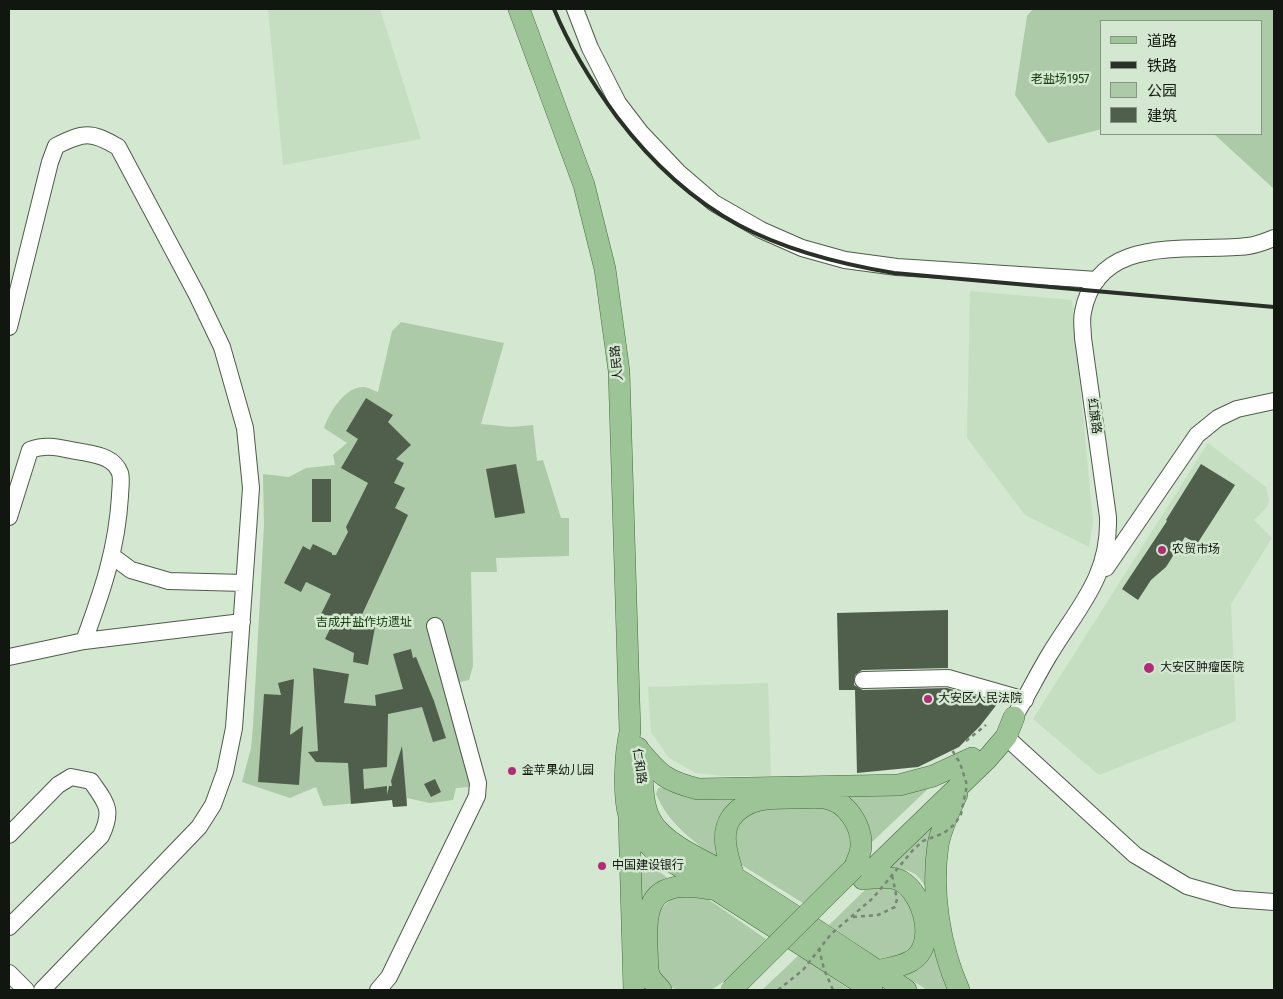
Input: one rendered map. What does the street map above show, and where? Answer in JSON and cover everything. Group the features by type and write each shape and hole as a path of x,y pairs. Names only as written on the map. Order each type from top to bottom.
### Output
{"main road":[{"name":"人民路","path":"519,9 584,185 606,269 619,371 635,741"},
{"path":"635,741 656,770 672,782 698,789 899,785 933,776 965,749 1015,718"},
{"path":"731,990 859,873 962,784 1015,718"},
{"name":"仁和路","path":"635,741 625,752 629,817 641,837 654,850 727,884"},
{"name":"仁和路","path":"635,741 642,789 650,819 663,834 727,884 871,984 906,990"},
{"path":"748,990 859,873 965,749"},
{"path":"958,990 949,967 941,932 937,883 938,845 948,815 962,784"},
{"path":"661,990 651,979 648,971 646,917 649,906 659,894 672,888 687,885 727,884 725,840 730,819 743,806 762,798 826,798 843,805 854,819 860,836 859,873"},
{"path":"629,817 634,990"},
{"path":"859,873 900,880 911,887 918,898 925,928 925,942 920,952 912,961 871,984"}],"street":[{"path":"575,9 590,48 618,103 641,133 678,172 714,203 761,230 802,248 846,260 888,266 1097,280"},
{"path":"9,327 50,162 56,146 76,136 98,135 118,147 197,295 222,347 246,428 251,488 234,728 225,772 213,805 199,827 42,990"},
{"name":"红旗路","path":"1015,718 1048,657 1093,587 1109,539 1108,517 1083,338 1083,312 1091,289 1104,270 1124,258 1162,249 1250,246 1274,238"},
{"path":"1093,587 1197,435 1218,418 1237,409 1274,401"},
{"path":"9,516 30,450 42,445 103,456 114,464 121,474 112,556 105,584 84,641"},
{"path":"112,556 131,570 169,581 244,583"},
{"path":"9,657 84,641 242,622"},
{"path":"378,990 389,977 478,796 478,783 435,626"},
{"path":"863,680 948,678 1015,718 1135,855 1187,886 1233,899 1274,902"},
{"path":"9,835 58,785 71,777 91,781 106,802 109,820 101,836 9,927"},
{"path":"9,973 26,990"}],"path":[{"path":"778,990 802,970 831,934 852,918 873,898 913,850 923,842 944,833 955,824 962,814 967,785 960,763 952,750 965,749 986,725"},
{"path":"852,918 878,915 895,907 898,899 892,875"},
{"path":"819,948 824,969 833,990"}],"shaded area":[{"path":"268,9 380,9 421,139 283,165"},
{"path":"970,291 1072,300 1093,522 1089,547 1025,515 967,438"},
{"name":"大安区肿瘤医院","path":"1208,443 1266,487 1269,500 1267,507 1254,520 1272,538 1231,604 1236,721 1099,775 1033,719"},
{"path":"768,683 771,776 724,776 696,773 669,758 651,732 648,687"}],"green space":[{"name":"老盐场1957","path":"1033,9 1274,9 1274,189 1215,135 1263,135 1263,20 1100,20 1100,130 1048,143 1015,95 1027,16"},
{"name":"吉成井盐作坊遗址","path":"401,322 504,343 481,424 511,427 533,425 537,461 543,460 561,518 569,518 569,556 496,558 497,572 471,572 473,666 469,680 452,684 471,787 456,788 453,800 430,803 407,798 407,806 393,807 392,800 323,806 316,787 290,798 242,782 251,748 253,726 264,525 263,474 289,477 306,468 335,465 333,455 347,443 324,428 326,422 334,408 350,391 364,387 378,392 392,331"},
{"path":"667,787 742,793 726,807 717,821 715,848 717,859 682,830 667,814 656,794 658,788"},
{"path":"930,787 871,843 838,793"},
{"path":"820,807 835,813 844,823 848,830 849,853 843,866 803,903 740,864 736,843 737,828 744,817 769,809"},
{"path":"936,823 928,891 920,879 912,872 888,868"},
{"path":"638,855 670,880 653,886 639,903"},
{"path":"894,884 917,914 914,947 905,956 881,960 829,925 868,887"},
{"path":"675,897 705,897 766,939 731,975 716,987 709,990 692,991 679,990 668,986 661,980 659,974 654,948 653,927 658,914"},
{"path":"933,938 949,990 927,990 902,974"},
{"path":"799,955 850,990 762,990"}],"building":[{"path":"366,398 393,415 388,422 411,445 396,459 404,463 394,483 405,488 395,508 408,515 360,619 376,622 368,665 353,662 354,653 325,639 333,623 320,616 331,594 306,582 301,592 284,583 303,546 310,550 313,544 332,553 332,555 336,555 348,532 346,527 368,483 341,468 358,439 346,431"},
{"path":"516,464 525,513 495,518 486,469"},
{"path":"1201,464 1235,485 1197,544 1185,537 1166,567 1151,580 1138,600 1122,589 1167,521"},
{"path":"312,479 331,479 331,522 312,522"},
{"name":"大安区人民法院","path":"948,610 948,668 862,670 855,675 854,685 863,690 947,688 998,703 980,726 959,747 918,767 857,773 855,690 839,690 837,613"},
{"path":"411,649 413,658 416,657 434,701 446,738 433,742 422,707 388,714 387,767 363,769 364,789 387,786 387,795 389,786 392,786 391,781 402,746 407,806 393,807 392,800 351,804 348,763 316,762 308,752 318,751 313,668 349,674 344,703 376,706 375,695 403,689 393,654"},
{"path":"294,679 290,735 303,726 299,785 258,782 264,694 281,695 278,683"},
{"path":"435,779 441,792 431,797 424,784"}],"railway":[{"path":"554,9 567,38 590,78 617,117 646,152 675,181 706,205 739,225 773,241 850,265 894,273 1274,307"}],"place":[{"name":"农贸市场","path":"1162,550"},
{"name":"大安区肿瘤医院","path":"1149,668"},
{"name":"大安区人民法院","path":"928,699"},
{"name":"金苹果幼儿园","path":"512,771"},
{"name":"中国建设银行","path":"602,866"}]}
